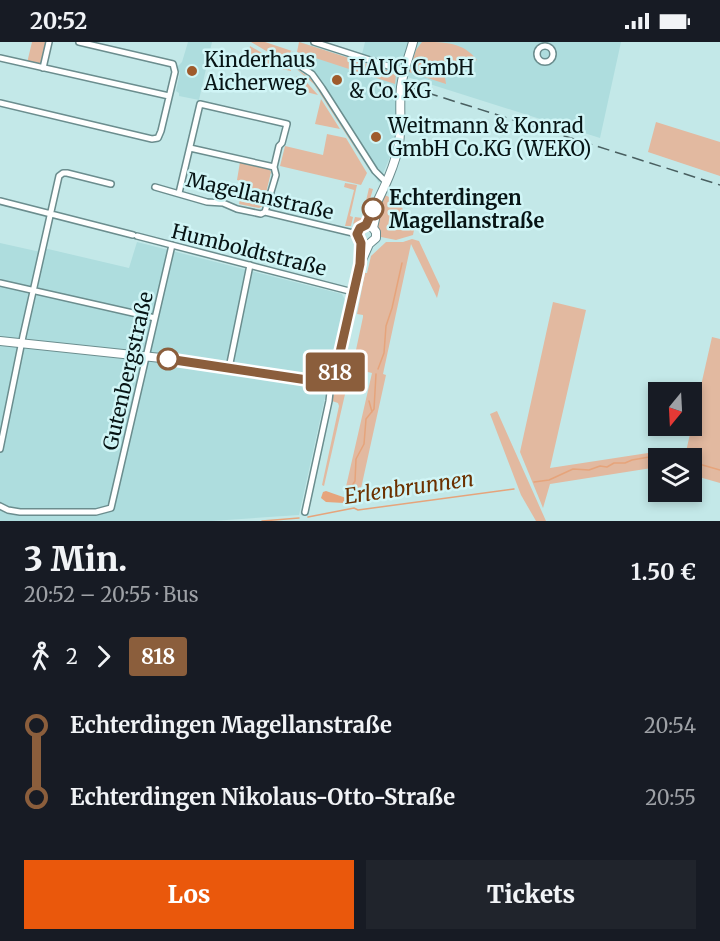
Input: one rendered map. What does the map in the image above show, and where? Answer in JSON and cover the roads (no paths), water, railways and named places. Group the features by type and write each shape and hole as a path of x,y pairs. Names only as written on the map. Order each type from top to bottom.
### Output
{"main road":[{"path":"370,227 399,145 404,71 412,42"},
{"path":"370,227 376,232 376,238 365,243 357,234 360,228 370,227"},
{"path":"0,341 147,356 314,381 327,380 334,375 336,370 365,243"}],"street":[{"path":"43,68 49,42"},
{"path":"0,103 156,139 159,136 175,72 173,64 80,42"},
{"path":"314,42 404,71"},
{"path":"0,58 169,96"},
{"path":"300,66 316,79 375,171 386,182"},
{"path":"179,193 200,104 287,124 274,167 276,175 265,212"},
{"path":"190,148 274,167"},
{"path":"0,449 21,343 60,174 67,173 111,184"},
{"name":"Magellanstraße","path":"155,187 179,193 185,197 223,203 237,209 261,214 265,212 357,234"},
{"name":"Humboldtstraße","path":"0,201 353,292"},
{"name":"Gutenbergstraße","path":"0,506 14,512 96,512 107,510 113,504 172,245"},
{"path":"229,368 250,266"},
{"path":"0,283 155,318"},
{"path":"305,512 329,402 330,392 327,380"}],"waterway":[{"path":"294,81 297,77"},
{"path":"378,369 384,353 386,326 402,263"},
{"path":"350,489 355,481 356,459 364,444 366,419 374,409 376,374"},
{"path":"369,401 372,412"},
{"name":"Erlenbrunnen","path":"534,482 549,480 573,469 589,470 648,457"},
{"name":"Erlenbrunnen","path":"702,465 720,470"},
{"name":"Erlenbrunnen","path":"308,517 354,508 358,510 514,489"},
{"name":"Erlenbrunnen","path":"262,521 299,518"}],"railway":[{"path":"409,87 720,185"}],"place":[{"name":"Kinderhaus Aicherweg","path":"192,71"},
{"name":"HAUG GmbH & Co. KG","path":"337,80"},
{"name":"Weitmann & Konrad GmbH Co.KG (WEKO)","path":"376,137"},
{"name":"Echterdingen Magellanstraße","path":"373,209"}]}
